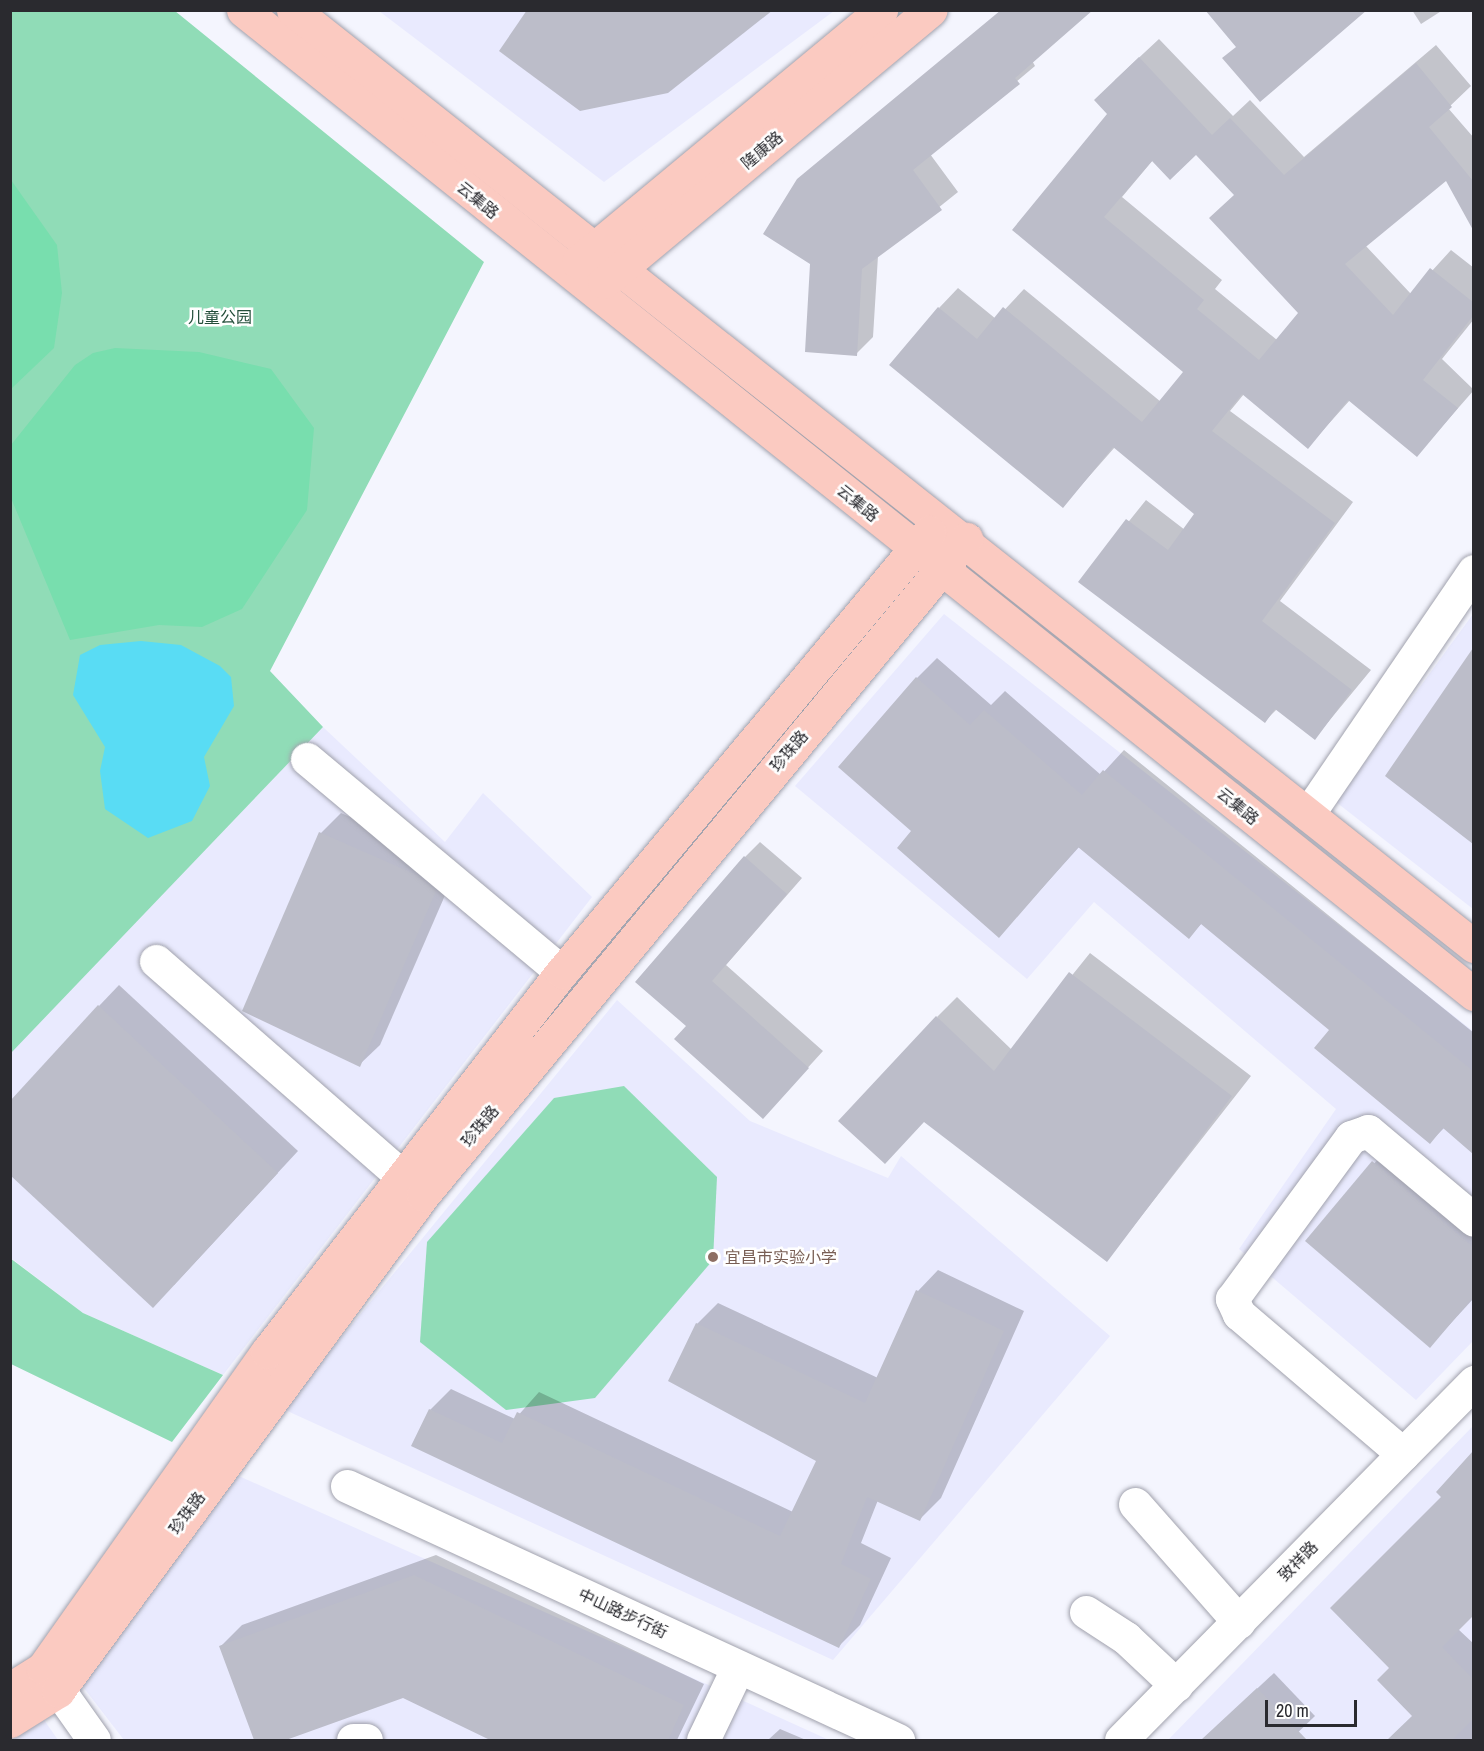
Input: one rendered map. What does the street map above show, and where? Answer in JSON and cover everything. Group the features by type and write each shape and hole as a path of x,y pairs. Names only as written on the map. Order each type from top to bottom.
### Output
{"main road":[{"name":"云集路","path":"243,10 567,272 594,291 1473,994"},
{"name":"云集路","path":"293,10 593,249 966,540 1473,946"},
{"name":"隆康路","path":"567,272 881,10"},
{"name":"隆康路","path":"594,291 931,10"},
{"name":"珍珠路","path":"10,1721 51,1680 416,1204 929,559 938,518"},
{"name":"珍珠路","path":"10,1689 51,1680 267,1352 562,972 929,559 966,540"}],"street":[{"path":"1308,814 1473,571"},
{"path":"307,759 562,972"},
{"path":"156,961 402,1176"},
{"path":"1403,1454 1239,1314 1232,1299 1351,1137 1368,1131 1473,1220"},
{"name":"致祥路","path":"1121,1740 1473,1382"},
{"name":"中山路步行街","path":"347,1486 898,1740"},
{"path":"1135,1504 1239,1622"},
{"path":"1086,1611 1126,1638 1176,1684"},
{"path":"703,1740 738,1667"},
{"path":"51,1680 94,1740"},
{"path":"353,1740 366,1740"}],"shaded area":[{"path":"379,11 834,11 604,182"},
{"path":"944,614 1473,1031 1473,1341 1416,1400 1239,1249 1336,1109 1094,902 1027,979 795,786"},
{"path":"1473,614 1473,909 1336,802"},
{"path":"323,727 445,842 483,793 592,897 223,1375 83,1313 11,1258 10,1053"},
{"name":"宜昌市实验小学","path":"617,1000 750,1121 888,1178 901,1156 1110,1336 833,1660 283,1409"},
{"path":"1473,1426 1473,1740 1168,1740"},
{"path":"232,1473 829,1740 124,1740 80,1683"},
{"path":"42,1717 58,1740 12,1740"}],"green space":[{"name":"儿童公园","path":"11,11 175,11 484,262 270,671 323,727 11,1053"},
{"path":"11,180 57,245 62,293 54,348 11,389"},
{"path":"115,348 199,352 271,369 314,428 307,510 242,609 202,627 159,625 70,640 11,498 11,445 75,365 93,353"},
{"path":"624,1086 717,1177 713,1260 595,1398 506,1410 420,1342 427,1242 554,1098"},
{"path":"10,1258 83,1313 223,1375 172,1442 11,1364"}],"water":[{"path":"141,641 181,645 220,666 231,677 234,706 204,757 210,786 192,821 148,838 105,809 100,771 105,747 73,695 80,655 100,645"}],"building":[{"path":"527,10 773,10 668,93 580,111 499,51"},
{"path":"1001,10 1093,10 1015,78 1020,84 913,170 942,210 862,269 857,356 805,352 810,264 763,234 797,179"},
{"path":"1205,10 1367,10 1260,102 1222,58 1236,47"},
{"path":"1139,57 1212,135 1230,118 1284,175 1416,63 1452,107 1429,127 1473,181 1473,230 1446,181 1345,264 1393,315 1430,268 1473,302 1473,316 1423,380 1458,408 1417,457 1348,400 1308,449 1242,394 1212,431 1335,523 1262,621 1352,690 1315,740 1275,709 1265,723 1078,582 1126,519 1168,550 1194,514 1113,447 1063,508 889,365 938,307 977,339 1003,307 1142,422 1183,372 1012,230 1107,114 1094,100","holes":["1196,155 1234,195 1209,218 1298,313 1259,360 1197,309 1204,300 1104,217 1152,161 1170,180"]},
{"path":"1473,648 1473,844 1385,776"},
{"path":"916,677 970,725 984,710 1082,795 1103,770 1473,1071 1473,1154 1443,1128 1430,1144 1314,1048 1329,1030 1201,924 1189,939 1078,847 999,938 897,848 911,831 838,767"},
{"path":"319,832 417,875 436,891 360,1067 242,1011"},
{"path":"744,856 787,894 712,981 809,1068 763,1119 674,1039 686,1026 635,982"},
{"path":"1069,972 1232,1096 1107,1262 924,1122 885,1164 838,1121 936,1016 994,1071"},
{"path":"98,1005 278,1173 153,1308 10,1175 10,1101"},
{"path":"1372,1161 1473,1247 1473,1297 1430,1348 1305,1241"},
{"path":"916,1290 1004,1331 920,1521 867,1497 841,1564 871,1579 839,1648 411,1446 429,1409 502,1443 517,1412 780,1536 816,1461 668,1381 696,1323 865,1403"},
{"path":"1473,1451 1473,1616 1442,1647 1473,1679 1473,1719 1452,1740 1387,1740 1412,1716 1377,1680 1389,1668 1330,1608 1441,1497 1436,1492"},
{"path":"414,1575 684,1705 668,1740 490,1740 403,1698 286,1740 254,1740 219,1646"},
{"path":"1257,1688 1307,1740 1201,1740"}],"place":[{"name":"宜昌市实验小学","path":"713,1257"}]}
